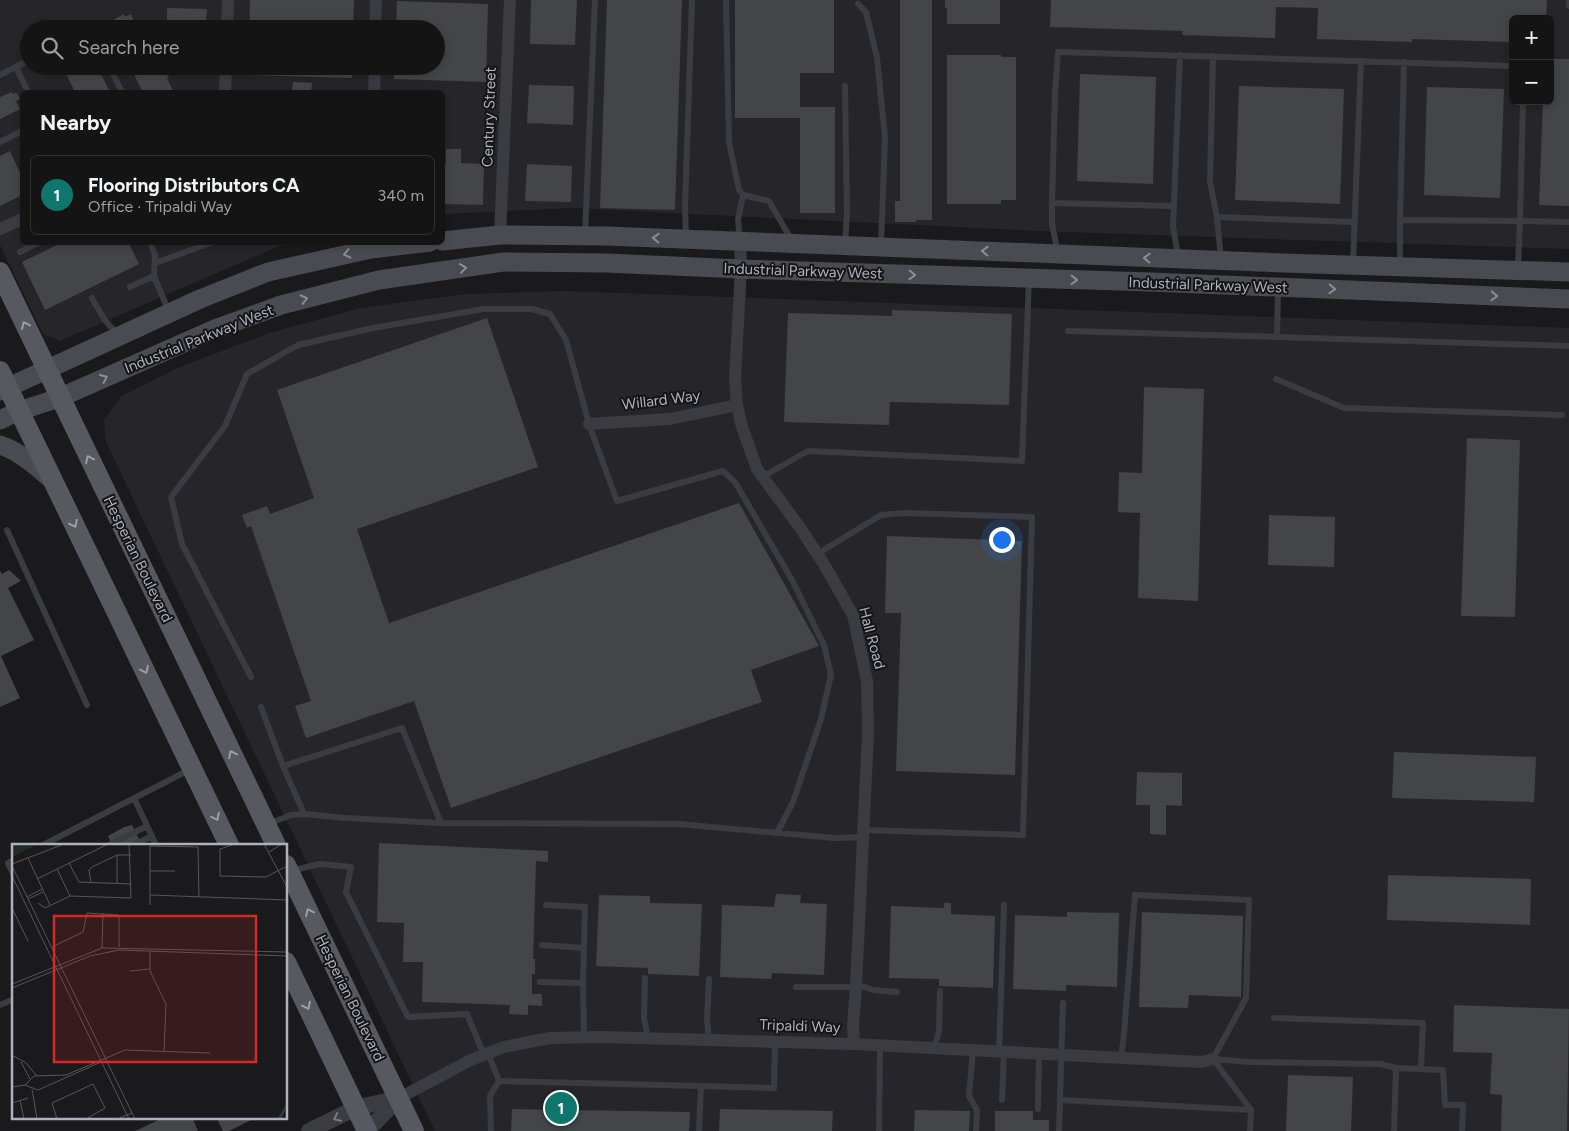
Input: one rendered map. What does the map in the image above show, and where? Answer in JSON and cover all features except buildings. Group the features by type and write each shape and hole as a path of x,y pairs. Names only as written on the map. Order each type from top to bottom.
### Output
{"main road":[{"name":"Industrial Parkway West","path":"445,241 500,235 585,236 1221,261 1569,272"},
{"path":"229,844 19,411 3,383 46,369 169,313 268,272 370,246 385,245"},
{"name":"Industrial Parkway West","path":"0,420 19,411 60,398 215,329 281,305 379,280 503,262 606,263 1569,299"},
{"path":"1281,288 1283,263"},
{"name":"Hesperian Boulevard","path":"0,272 276,844"},
{"path":"0,445 18,453 52,480"},
{"name":"Hesperian Boulevard","path":"288,868 414,1131"},
{"path":"288,966 367,1131"}],"street":[{"path":"227,20 228,0"},
{"path":"376,0 376,20"},
{"name":"Century Street","path":"500,235 510,0"},
{"path":"225,90 226,75"},
{"path":"374,90 375,75"},
{"path":"0,229 20,219"},
{"name":"Hall Road","path":"740,241 735,378 737,405 742,427 756,470 818,554 853,615 867,681 868,733 853,1026 854,1044"},
{"name":"Willard Way","path":"589,424 670,418 737,405"},
{"name":"Tripaldi Way","path":"399,1098 486,1054 504,1047 550,1038 648,1038 854,1044 1201,1062 1213,1058"},
{"path":"309,1131 356,1108 399,1098"},
{"path":"367,1131 399,1098"}],"lane":[{"path":"585,236 595,0"},
{"path":"686,239 685,197 692,0"},
{"path":"726,0 729,142 739,190 743,195 769,201 794,244"},
{"path":"1569,0 1569,6"},
{"path":"858,4 866,12 877,58 885,137 881,247"},
{"path":"1058,254 1052,224 1055,93 1058,52 1509,66"},
{"path":"1178,259 1174,226 1174,206 1180,55"},
{"path":"1213,56 1210,182 1217,217 1221,261"},
{"path":"1353,264 1361,61"},
{"path":"1400,267 1404,62"},
{"path":"0,75 20,66"},
{"path":"16,68 27,90"},
{"path":"114,75 121,90"},
{"path":"845,86 847,214 845,246"},
{"path":"1518,271 1523,105"},
{"path":"0,142 20,132"},
{"path":"740,241 738,220 743,195"},
{"path":"1052,203 1174,206"},
{"path":"1217,217 1354,222"},
{"path":"1400,220 1569,222"},
{"path":"20,252 34,245"},
{"path":"151,245 155,255 154,276 169,313"},
{"path":"155,262 204,245"},
{"path":"130,287 154,276"},
{"path":"762,477 808,451 1022,461 1029,278"},
{"path":"1277,337 1281,288"},
{"path":"92,298 104,320 119,336"},
{"path":"251,677 182,544 171,498 225,426 247,374 298,345 364,330 484,309 532,309 550,314 566,340 589,424 617,501 723,471 735,482 792,580 824,645 831,675 821,719 793,802 777,833"},
{"path":"1068,331 1569,346"},
{"path":"1276,379 1344,408 1562,416"},
{"path":"266,824 291,815 304,814 442,823 678,824 835,838 863,833 1023,834 1032,517 904,513 881,515 818,554"},
{"path":"7,530 87,705"},
{"path":"261,707 304,814"},
{"path":"284,766 402,728 442,823"},
{"path":"45,844 192,768"},
{"path":"134,798 156,844"},
{"path":"111,844 147,826"},
{"path":"134,844 152,836"},
{"path":"12,861 8,863 12,872"},
{"path":"288,868 319,864 351,867 346,892 408,1017 468,1014 499,1081"},
{"path":"1121,1058 1135,895 1249,900 1246,998 1213,1058"},
{"path":"546,905 585,907 582,983 584,1037"},
{"path":"1002,1100 1004,905"},
{"path":"542,945 584,948"},
{"path":"646,978 644,1018 648,1038"},
{"path":"709,979 707,1020 709,1040"},
{"path":"540,982 582,983"},
{"path":"796,987 856,985 873,990 897,992"},
{"path":"934,1048 938,1031 940,990"},
{"path":"0,1005 12,1000"},
{"path":"1059,1131 1063,1003"},
{"path":"1274,1018 1423,1023 1421,1068"},
{"path":"499,1081 774,1088 775,1042"},
{"path":"879,1131 880,1046"},
{"path":"973,1050 969,1096 977,1110 976,1131"},
{"path":"1038,1109 1039,1054"},
{"path":"1213,1058 1248,1062 1381,1064 1396,1068 1443,1070 1445,1104 1463,1105 1462,1131"},
{"path":"1213,1058 1251,1110 1250,1131"},
{"path":"1394,1131 1396,1068"},
{"path":"491,1131 490,1096 499,1081"},
{"path":"700,1131 701,1086"},
{"path":"1060,1100 1251,1110"}],"shaded area":[{"path":"0,0 1569,0 1569,249 1036,231 572,208 445,214 445,90 20,90 20,245 286,245 277,247 60,341 43,334 0,245"},
{"path":"565,291 1569,328 1569,1131 435,1131 106,442 104,420 121,396 180,367 269,333 361,308 465,294"}],"place":[{"name":"Flooring Distributors CA","path":"561,1108"}]}
